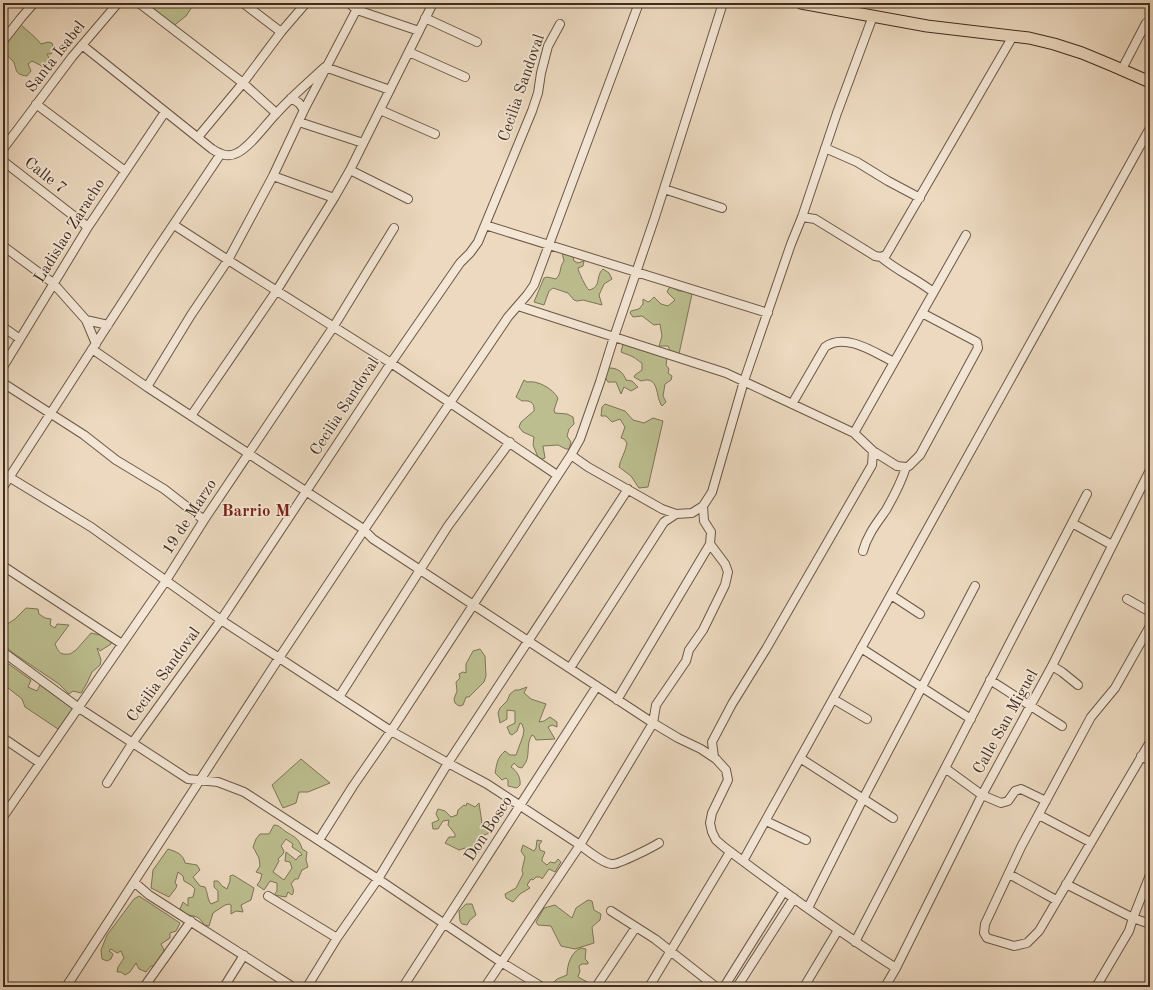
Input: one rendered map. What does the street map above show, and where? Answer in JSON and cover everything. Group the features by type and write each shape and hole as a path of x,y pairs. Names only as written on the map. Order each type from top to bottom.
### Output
{"main road":[{"path":"801,3 927,26 1029,38 1056,44 1122,69 1150,82"}],"street":[{"path":"3,41 34,3"},
{"name":"Santa Isabel","path":"4,146 82,45 118,3"},
{"path":"139,3 243,83 276,113"},
{"path":"243,3 281,32"},
{"path":"198,137 243,83 281,32 306,3"},
{"path":"349,3 419,31"},
{"path":"191,416 277,290 334,198 350,170 433,3"},
{"path":"66,987 279,658 364,530 508,318 534,285 639,3"},
{"path":"318,840 353,786 392,731 580,439 664,189 723,3"},
{"path":"147,387 191,315 228,260 273,176 325,67 358,6"},
{"path":"571,455 588,467 662,509 676,514 692,513 703,506 712,492 744,381 837,113 873,16"},
{"path":"425,18 477,42"},
{"path":"1122,69 1146,23"},
{"name":"Cecilia Sandoval","path":"107,783 133,742 220,620 307,491 390,363 460,263 478,242 532,111 538,93 541,73 548,46 560,24"},
{"path":"802,216 814,219 875,256 881,257 886,255 1013,36"},
{"path":"82,45 220,155 228,156 236,154 244,149 276,113 325,67"},
{"path":"409,52 465,77"},
{"path":"325,67 390,90"},
{"path":"291,98 299,103 304,110"},
{"path":"36,104 125,171"},
{"path":"380,110 435,134"},
{"name":"Ladislao Zaracho","path":"3,367 88,227 165,112"},
{"path":"298,122 363,144"},
{"path":"743,861 1150,128"},
{"path":"825,148 858,162 888,181 920,198"},
{"path":"3,487 220,155"},
{"name":"Calle 7","path":"3,161 88,227"},
{"path":"350,170 408,198"},
{"path":"273,176 334,198"},
{"path":"664,189 722,208"},
{"path":"174,225 334,326 510,442 557,475"},
{"path":"485,225 768,313"},
{"name":"19 de Marzo","path":"3,816 165,582 204,520 334,326 394,228"},
{"path":"854,433 966,235"},
{"path":"3,246 53,283 86,320 94,346 147,387 307,491 364,530 373,539 474,604 617,700 678,738 696,746 714,757 726,770 728,780 712,813 710,823 716,840 730,852 838,930 896,968"},
{"path":"881,257 891,267 919,281 933,292"},
{"path":"518,306 726,373 854,433 873,451 883,458 897,466 906,467 913,463 920,455 978,348 977,342 922,312"},
{"path":"86,320 108,325"},
{"path":"3,327 20,339"},
{"path":"792,404 825,347 830,344 845,342 854,344 894,362"},
{"path":"3,383 84,435 116,460 164,489 204,520"},
{"path":"339,696 448,526 510,442"},
{"path":"714,757 712,742 732,704 872,465 873,451"},
{"path":"872,465 883,458"},
{"path":"863,551 866,541 873,528 894,496 902,480 906,467"},
{"name":"Calle San Miguel","path":"885,987 896,968 982,795 1052,666 1150,470"},
{"path":"9,477 91,527 165,582 220,620 392,731 487,784 606,862 613,864 653,848 659,843"},
{"path":"308,987 337,938 378,879 448,763 628,489"},
{"path":"855,942 1087,494"},
{"path":"617,700 710,544 711,532 704,521 703,506"},
{"path":"570,668 664,522 676,514"},
{"path":"1072,523 1112,545"},
{"path":"485,987 580,845 653,723 656,705 686,662 689,650 703,630 725,584 728,572 710,544"},
{"path":"3,566 122,644"},
{"path":"808,908 863,799 976,586"},
{"path":"891,595 920,614"},
{"path":"1128,599 1150,612"},
{"path":"1150,626 1147,641 1115,688 1091,717 1046,801 985,924 984,933 987,938 1014,946 1027,943 1039,931 1150,742"},
{"path":"861,648 971,719"},
{"path":"3,652 79,708 188,779 218,782 244,792 378,879 501,962 542,987"},
{"path":"1052,666 1078,685"},
{"path":"990,680 1062,726"},
{"name":"Don Bosco","path":"403,987 597,686"},
{"path":"833,700 867,719"},
{"path":"3,738 40,763"},
{"path":"696,746 712,742"},
{"path":"1142,756 1150,761"},
{"path":"800,758 893,818"},
{"path":"945,768 982,795 1001,803 1008,801 1015,791 1021,789 1046,801"},
{"path":"1039,815 1090,842"},
{"path":"766,821 806,840"},
{"path":"648,987 730,852"},
{"path":"1009,874 1056,900"},
{"path":"1096,987 1129,931 1150,875"},
{"path":"134,882 148,895 293,987"},
{"path":"1066,884 1133,918 1150,924"},
{"path":"724,987 784,891"},
{"path":"268,896 337,938"},
{"path":"737,987 794,898"},
{"path":"611,911 655,939 716,987"},
{"path":"144,987 191,921"},
{"path":"596,987 636,927"},
{"path":"804,987 838,930"},
{"path":"224,987 244,955"}],"green space":[{"path":"155,3 196,3 186,16 172,27 151,7"},
{"path":"20,24 41,44 48,42 52,43 54,49 51,54 47,54 49,58 44,67 32,61 28,64 31,71 27,76 18,73 13,61 3,52 3,47"},
{"path":"562,252 572,253 574,261 578,263 584,261 583,266 578,268 582,279 589,290 596,286 599,275 603,269 609,273 612,279 604,284 599,295 602,305 583,300 574,300 568,293 553,288 549,291 544,305 534,302 544,278 547,277 556,279 558,277 564,261"},
{"path":"671,287 679,291 692,294 679,354 671,352 668,346 659,346 662,336 660,324 654,325 642,316 633,317 630,313 631,311 639,309 643,304 643,299 648,302 654,297 661,304 668,306 675,300 667,292"},
{"path":"623,344 667,358 666,365 669,369 668,373 672,376 671,380 665,384 663,396 666,402 662,406 654,384 651,381 641,381 634,377 642,370 642,363 632,356 621,352"},
{"path":"609,368 620,371 626,380 632,381 638,387 631,391 624,387 621,394 616,382 608,382 605,377 605,372"},
{"path":"524,380 527,382 536,382 553,391 558,398 554,410 555,413 567,414 573,417 574,424 569,429 567,436 571,442 569,449 558,445 543,446 545,458 542,459 538,457 533,445 534,437 523,432 519,427 521,422 534,411 534,406 531,402 522,401 516,397"},
{"path":"605,404 625,411 633,420 644,423 653,418 663,421 648,487 639,488 631,476 619,467 627,443 621,438 625,427 620,419 612,422 606,416 601,416 602,407"},
{"path":"26,608 38,609 39,614 45,618 51,619 50,625 55,628 57,624 69,625 55,644 62,654 70,654 76,650 91,633 100,635 111,641 111,644 100,651 97,648 101,660 100,665 92,672 81,693 73,691 69,694 59,684 13,653 3,644 3,627 15,619"},
{"path":"480,649 485,656 486,676 484,682 469,697 466,697 463,705 459,706 455,703 454,699 457,691 456,682 460,678 459,674 463,672 466,673 466,664 473,651"},
{"path":"3,660 31,680 28,687 37,691 40,685 73,709 58,729 25,707 22,699 3,684"},
{"path":"527,687 524,693 531,699 546,704 539,722 550,717 557,722 557,727 552,725 548,727 555,739 536,740 532,735 530,738 528,755 525,764 522,768 518,767 514,763 511,767 519,777 520,785 517,788 508,786 508,780 506,778 502,780 495,773 499,758 505,751 510,755 516,755 524,730 522,724 520,723 517,731 512,735 510,734 507,727 515,723 515,711 507,710 507,719 500,723 498,713 500,708 507,701 510,694 515,690"},
{"path":"301,759 330,783 308,792 299,792 296,803 283,808 272,785"},
{"path":"467,803 475,807 479,803 482,823 489,824 491,832 478,838 476,846 480,851 475,854 465,848 459,850 445,843 449,837 455,837 455,834 448,825 449,820 443,821 438,829 433,829 432,823 439,820 436,814 438,809 445,811 451,817 457,815 458,810 464,805 466,806"},
{"path":"274,825 278,826 297,839 302,849 307,852 306,860 308,867 302,870 298,879 295,879 291,884 294,891 293,894 292,895 288,892 286,897 274,895 277,891 277,883 270,881 264,890 257,885 262,874 256,872 260,866 259,858 253,847 260,834 269,834","holes":["286,839 293,844 292,847 302,855 296,860 286,852 285,861 290,862 292,868 284,880 273,872 279,861 278,859 284,851 281,846"]},
{"path":"537,840 542,841 539,845 540,850 545,852 542,861 547,865 550,862 555,863 558,859 561,862 555,872 549,869 542,879 540,877 536,877 533,880 531,879 527,885 530,888 520,894 513,902 506,898 505,894 516,888 523,874 522,870 525,857 521,851 523,845 534,851"},
{"path":"168,849 183,857 185,863 197,865 200,870 193,877 200,886 205,887 211,904 218,901 218,891 214,887 214,881 218,881 227,889 230,876 233,875 254,888 251,900 241,905 243,912 236,911 231,914 231,905 225,905 213,913 209,926 204,925 195,916 187,915 180,909 183,902 188,906 188,898 193,897 195,889 184,881 183,876 178,872 175,883 177,885 176,888 169,897 151,888 153,870"},
{"path":"139,896 180,923 176,931 170,933 170,938 161,944 164,950 158,965 151,966 146,972 139,969 136,963 130,972 125,975 121,972 117,972 118,967 124,958 121,951 117,953 111,949 109,951 113,954 111,959 107,961 102,959 101,950 107,935 134,899"},
{"path":"588,900 592,901 594,910 601,914 600,920 592,927 594,943 575,949 561,946 551,926 538,925 536,922 544,908 555,905 572,918 576,908"},
{"path":"466,904 472,904 476,915 467,925 462,924 460,921 459,911"},
{"path":"581,948 586,949 585,959 588,964 582,964 579,966 580,971 578,977 593,985 592,987 551,987 557,979 567,975 570,959 575,952"}],"district":[{"name":"Barrio M","path":"256,511"}]}
